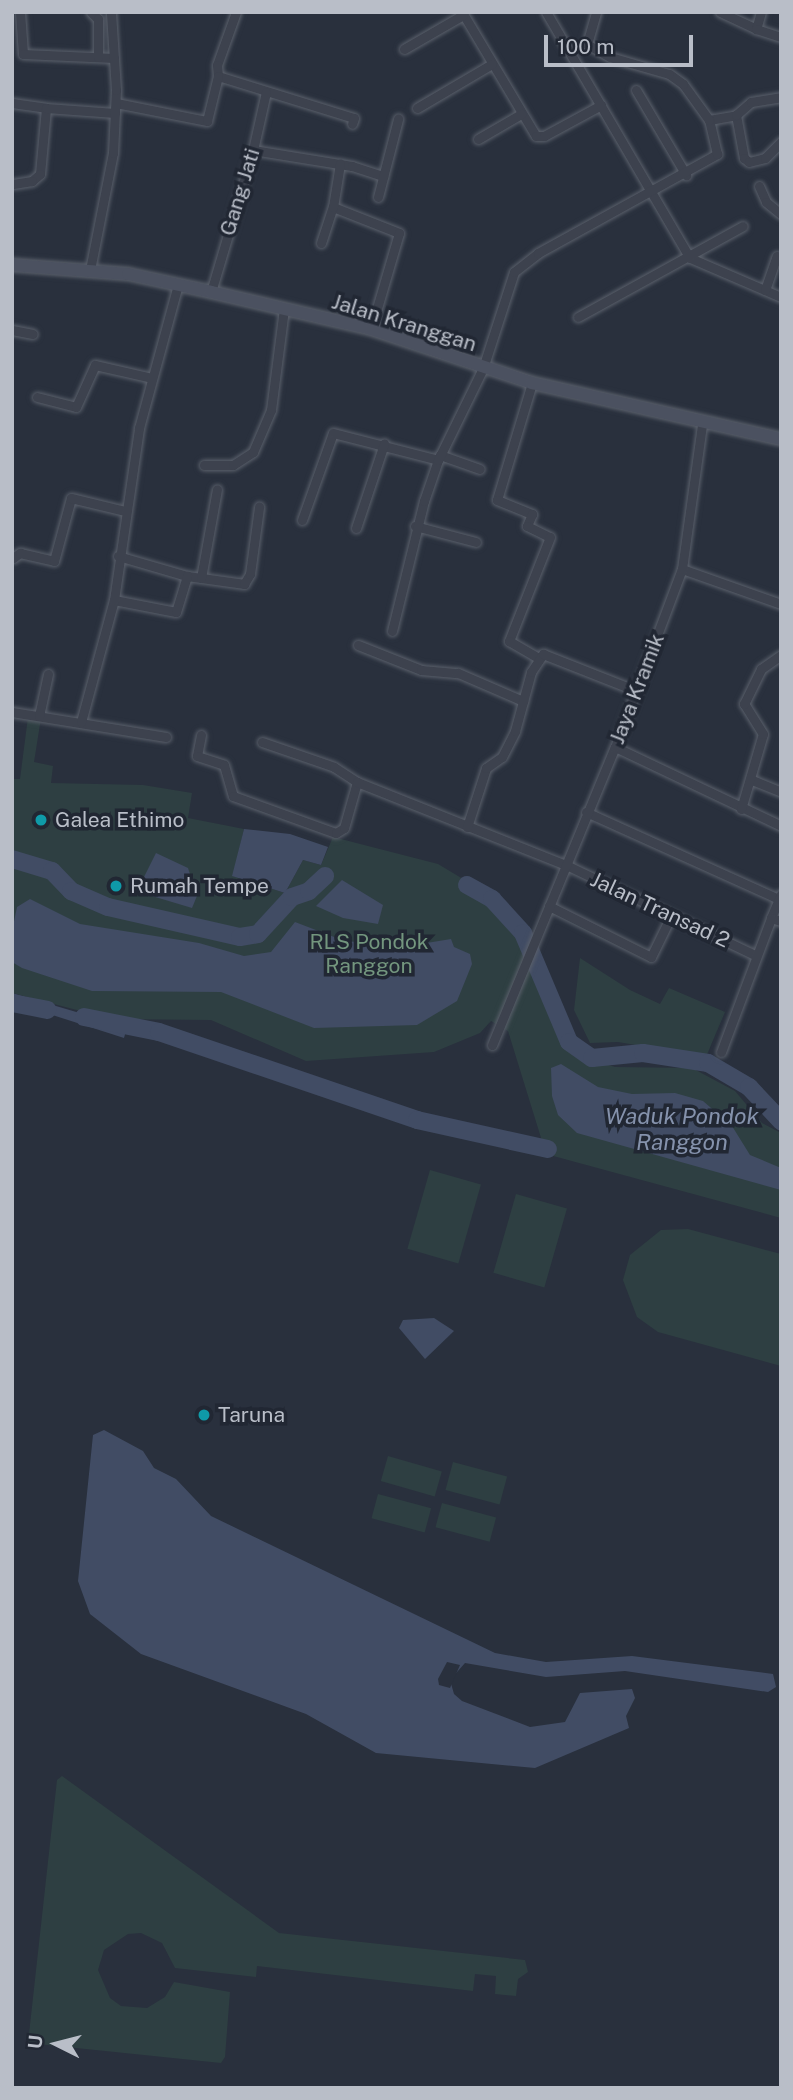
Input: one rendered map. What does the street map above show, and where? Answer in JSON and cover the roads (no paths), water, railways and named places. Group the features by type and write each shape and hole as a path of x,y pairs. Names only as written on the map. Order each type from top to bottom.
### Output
{"main road":[{"name":"Jalan Kranggan","path":"12,265 90,270 178,285 284,308 371,329 532,383 702,425 781,439"}],"street":[{"path":"20,12 23,54 114,58"},
{"path":"91,12 98,19 98,57"},
{"path":"90,270 112,161 115,108 111,12"},
{"path":"12,103 46,108 115,108 207,121 218,76 217,65 236,12"},
{"path":"546,12 690,258 781,297"},
{"path":"392,631 415,526 439,458 483,368 514,272 538,253 686,175 717,154 709,121 691,93 668,74 610,57 587,44 596,12"},
{"path":"720,12 781,37"},
{"path":"756,29 761,12"},
{"path":"404,49 462,14 521,114 540,137 601,105"},
{"path":"417,108 492,64"},
{"path":"218,76 354,118 352,124"},
{"path":"636,90 686,175"},
{"name":"Gang Jati","path":"211,292 253,150 266,92"},
{"path":"709,121 736,115 751,102 781,97"},
{"path":"13,187 33,181 40,174 46,108"},
{"path":"478,139 521,114"},
{"path":"736,115 749,162 765,158 781,142"},
{"path":"378,197 398,119"},
{"path":"253,150 340,164 383,176"},
{"path":"321,243 333,207 340,164"},
{"path":"759,186 779,211"},
{"path":"333,207 399,233 371,329"},
{"path":"578,317 690,258 743,226"},
{"path":"765,290 777,256"},
{"path":"81,722 114,600 125,511 152,377 178,285"},
{"path":"204,465 233,466 253,452 271,410 284,308"},
{"path":"12,330 33,334"},
{"path":"37,397 76,407 95,365 152,377"},
{"path":"532,383 497,500 532,514 527,526 550,537 509,641 538,658"},
{"name":"Jaya Kramik","path":"492,1045 638,691 682,569 702,425"},
{"path":"302,520 330,435 340,432 480,469"},
{"path":"356,528 384,444"},
{"path":"201,578 217,489"},
{"path":"13,558 20,553 54,561 71,498 125,511"},
{"path":"118,556 187,576 247,582 259,507"},
{"path":"415,526 476,542"},
{"path":"682,569 781,604"},
{"path":"114,600 176,612 187,576"},
{"path":"358,645 421,670 458,673 523,701"},
{"path":"467,827 486,768 502,757 538,658 551,653 638,691"},
{"path":"741,809 763,734 744,704 761,669 781,655"},
{"path":"39,716 48,674"},
{"path":"12,712 166,737"},
{"path":"201,735 197,756 224,765 233,796 336,833 344,828 356,782"},
{"name":"Jalan Transad 2","path":"262,742 343,771 356,782 566,865 755,955"},
{"path":"615,747 781,826"},
{"path":"751,780 781,792"},
{"path":"586,813 780,897 776,920 755,955 721,1052"},
{"path":"549,906 651,957 671,916"}],"water":[{"path":"244,829 290,834 328,847 321,865 303,860 285,893 232,876"},
{"path":"156,853 188,868 197,896 192,908 152,896 139,887"},
{"path":"342,880 383,905 378,924 343,918 316,906"},
{"path":"30,899 80,924 199,943 244,956 271,952 295,922 342,940 396,948 451,939 454,947 470,954 472,964 457,1001 417,1025 314,1028 221,992 92,991 22,968 12,962 12,931 17,907"},
{"path":"12,993 127,1027 124,1038 12,1002"},
{"name":"Waduk Pondok Ranggon","path":"561,1064 598,1087 632,1094 675,1093 703,1101 732,1126 750,1155 781,1168 781,1190 577,1133 558,1115 552,1096 551,1068"},
{"path":"434,1318 454,1331 425,1359 399,1328 403,1320"},
{"path":"104,1430 143,1451 154,1468 176,1479 211,1516 495,1653 546,1662 632,1656 773,1674 776,1687 768,1692 625,1671 546,1677 465,1663 450,1680 454,1694 462,1701 530,1727 565,1722 580,1693 632,1689 635,1698 626,1716 629,1728 535,1768 376,1753 306,1714 141,1654 90,1614 78,1581 93,1435"}],"waterway":[{"path":"12,859 52,871 71,891 108,907 240,937 258,934 292,897 309,891 325,876"},
{"path":"467,885 492,899 523,933 569,1042 592,1058 643,1053 708,1063 749,1087 781,1121"},
{"path":"12,1003 47,1010"},
{"path":"84,1017 159,1032 417,1120 548,1149"}],"place":[{"name":"Galea Ethimo","path":"41,820"},
{"name":"Rumah Tempe","path":"116,886"},
{"name":"Taruna","path":"204,1415"}],"park label":[{"name":"RLS Pondok Ranggon","path":"369,954"}]}
